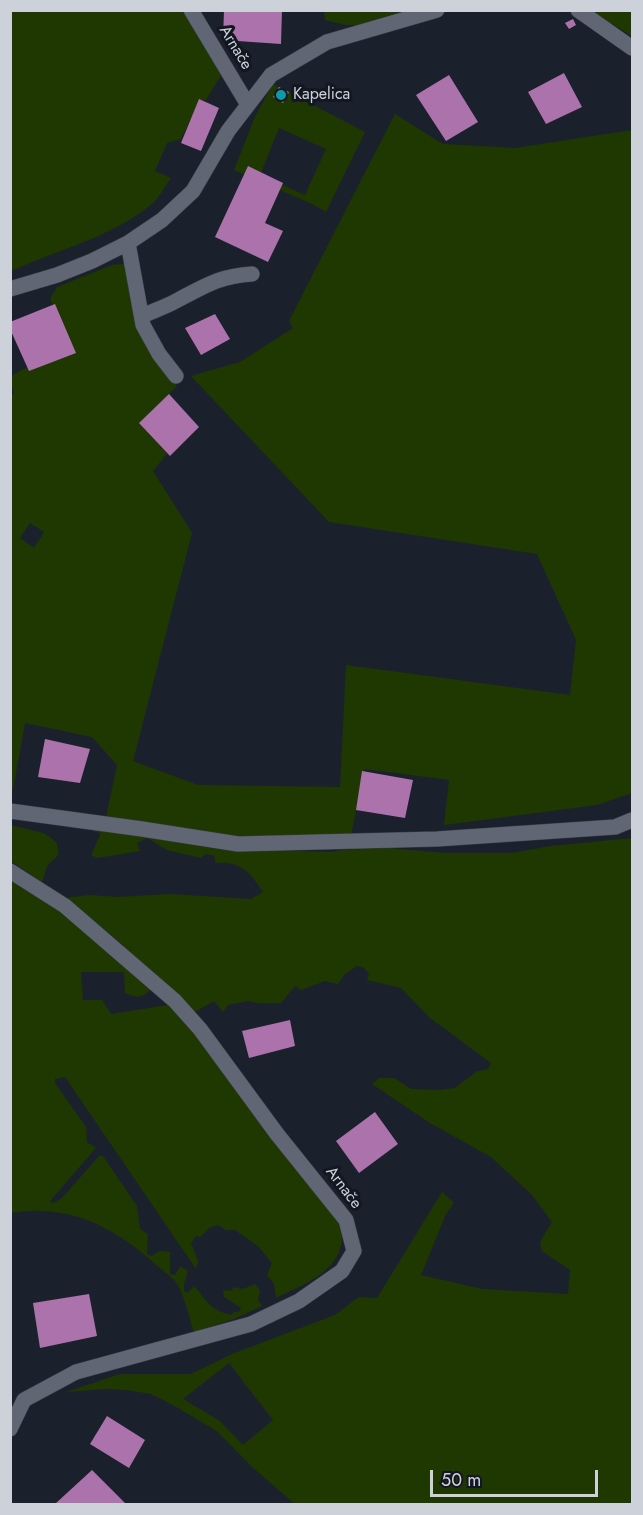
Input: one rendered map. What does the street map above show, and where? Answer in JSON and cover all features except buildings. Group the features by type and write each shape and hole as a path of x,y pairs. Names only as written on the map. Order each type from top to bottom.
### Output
{"street":[{"name":"Arnače","path":"191,10 248,105"},
{"path":"10,289 66,272 92,261 128,243 162,220 193,191 228,131 271,75 327,42 437,10"},
{"path":"578,10 633,48"},
{"path":"128,243 143,325 159,354 177,376"},
{"path":"141,316 211,282 234,275 252,274"},
{"path":"10,811 238,844 437,839 615,827 633,820"},
{"name":"Arnače","path":"10,871 65,906 175,1001 200,1029 277,1134 346,1220 354,1251 342,1271 299,1301 251,1324 76,1372 24,1400 10,1429"}],"green space":[{"path":"324,10 404,11 357,25 346,25 325,20"},
{"path":"11,11 183,11 223,72 206,100 200,100 181,139 167,143 155,171 171,178 152,204 102,234 11,271"},
{"path":"591,11 632,11 632,36"},
{"path":"273,84 365,132 326,212 234,170 255,117","holes":["279,128 326,149 305,195 260,175"]},
{"path":"395,114 443,144 515,148 632,130 632,793 597,805 444,825 449,780 365,769 351,835 229,839 106,817 117,765 92,737 25,723 11,800 10,396 14,393 11,376 71,343 50,299 57,287 112,265 124,264 158,361 177,386 140,423 167,454 153,471 192,533 133,761 198,785 340,787 346,665 570,695 576,640 537,554 329,522 191,376 240,362 293,328 289,321","holes":["30,523 44,532 34,548 20,538"]},
{"path":"10,825 44,833 56,842 58,855 47,867 42,882 11,861"},
{"path":"93,827 217,849 333,852 389,848 444,853 512,853 551,846 632,838 632,1504 295,1504 252,1467 218,1432 151,1394 106,1389 66,1392 120,1374 191,1374 232,1354 335,1315 359,1297 377,1298 442,1192 454,1203 446,1214 421,1275 482,1289 568,1294 570,1270 542,1251 540,1242 552,1222 532,1195 491,1157 430,1123 372,1084 379,1078 394,1078 411,1089 455,1088 477,1071 488,1069 491,1063 430,1018 401,988 367,980 369,974 364,968 357,966 345,974 338,984 325,981 301,990 295,986 281,1003 248,1001 228,1005 223,1012 214,1001 195,1012 115,938 66,898 89,895 118,897 169,894 251,899 263,892 249,873 238,866 215,863 215,856 205,854 201,858 167,850 147,838 137,843 140,851 97,858 91,855 101,833 93,831","holes":["229,1363 273,1420 243,1445 220,1421 183,1399"]},
{"path":"10,877 21,880 153,987 144,995 133,996 125,993 124,972 81,972 83,1000 102,1000 111,1014 174,1004 339,1217 342,1234 340,1248 335,1259 319,1276 276,1298 274,1284 267,1275 272,1263 259,1247 235,1230 226,1230 218,1225 209,1228 200,1237 196,1236 191,1243 198,1261 196,1269 65,1077 55,1079 55,1083 86,1127 87,1142 96,1148 50,1201 53,1203 62,1198 99,1156 103,1156 137,1206 140,1229 148,1234 147,1254 151,1256 160,1251 170,1252 170,1274 175,1275 180,1266 188,1271 184,1291 188,1293 194,1286 213,1307 231,1315 239,1312 241,1308 224,1297 223,1290 231,1291 234,1287 243,1289 255,1284 260,1291 258,1300 262,1306 234,1319 194,1332 180,1288 175,1281 122,1238 88,1220 70,1215 51,1211 11,1213"}],"place":[{"name":"Kapelica","path":"281,95"}]}
